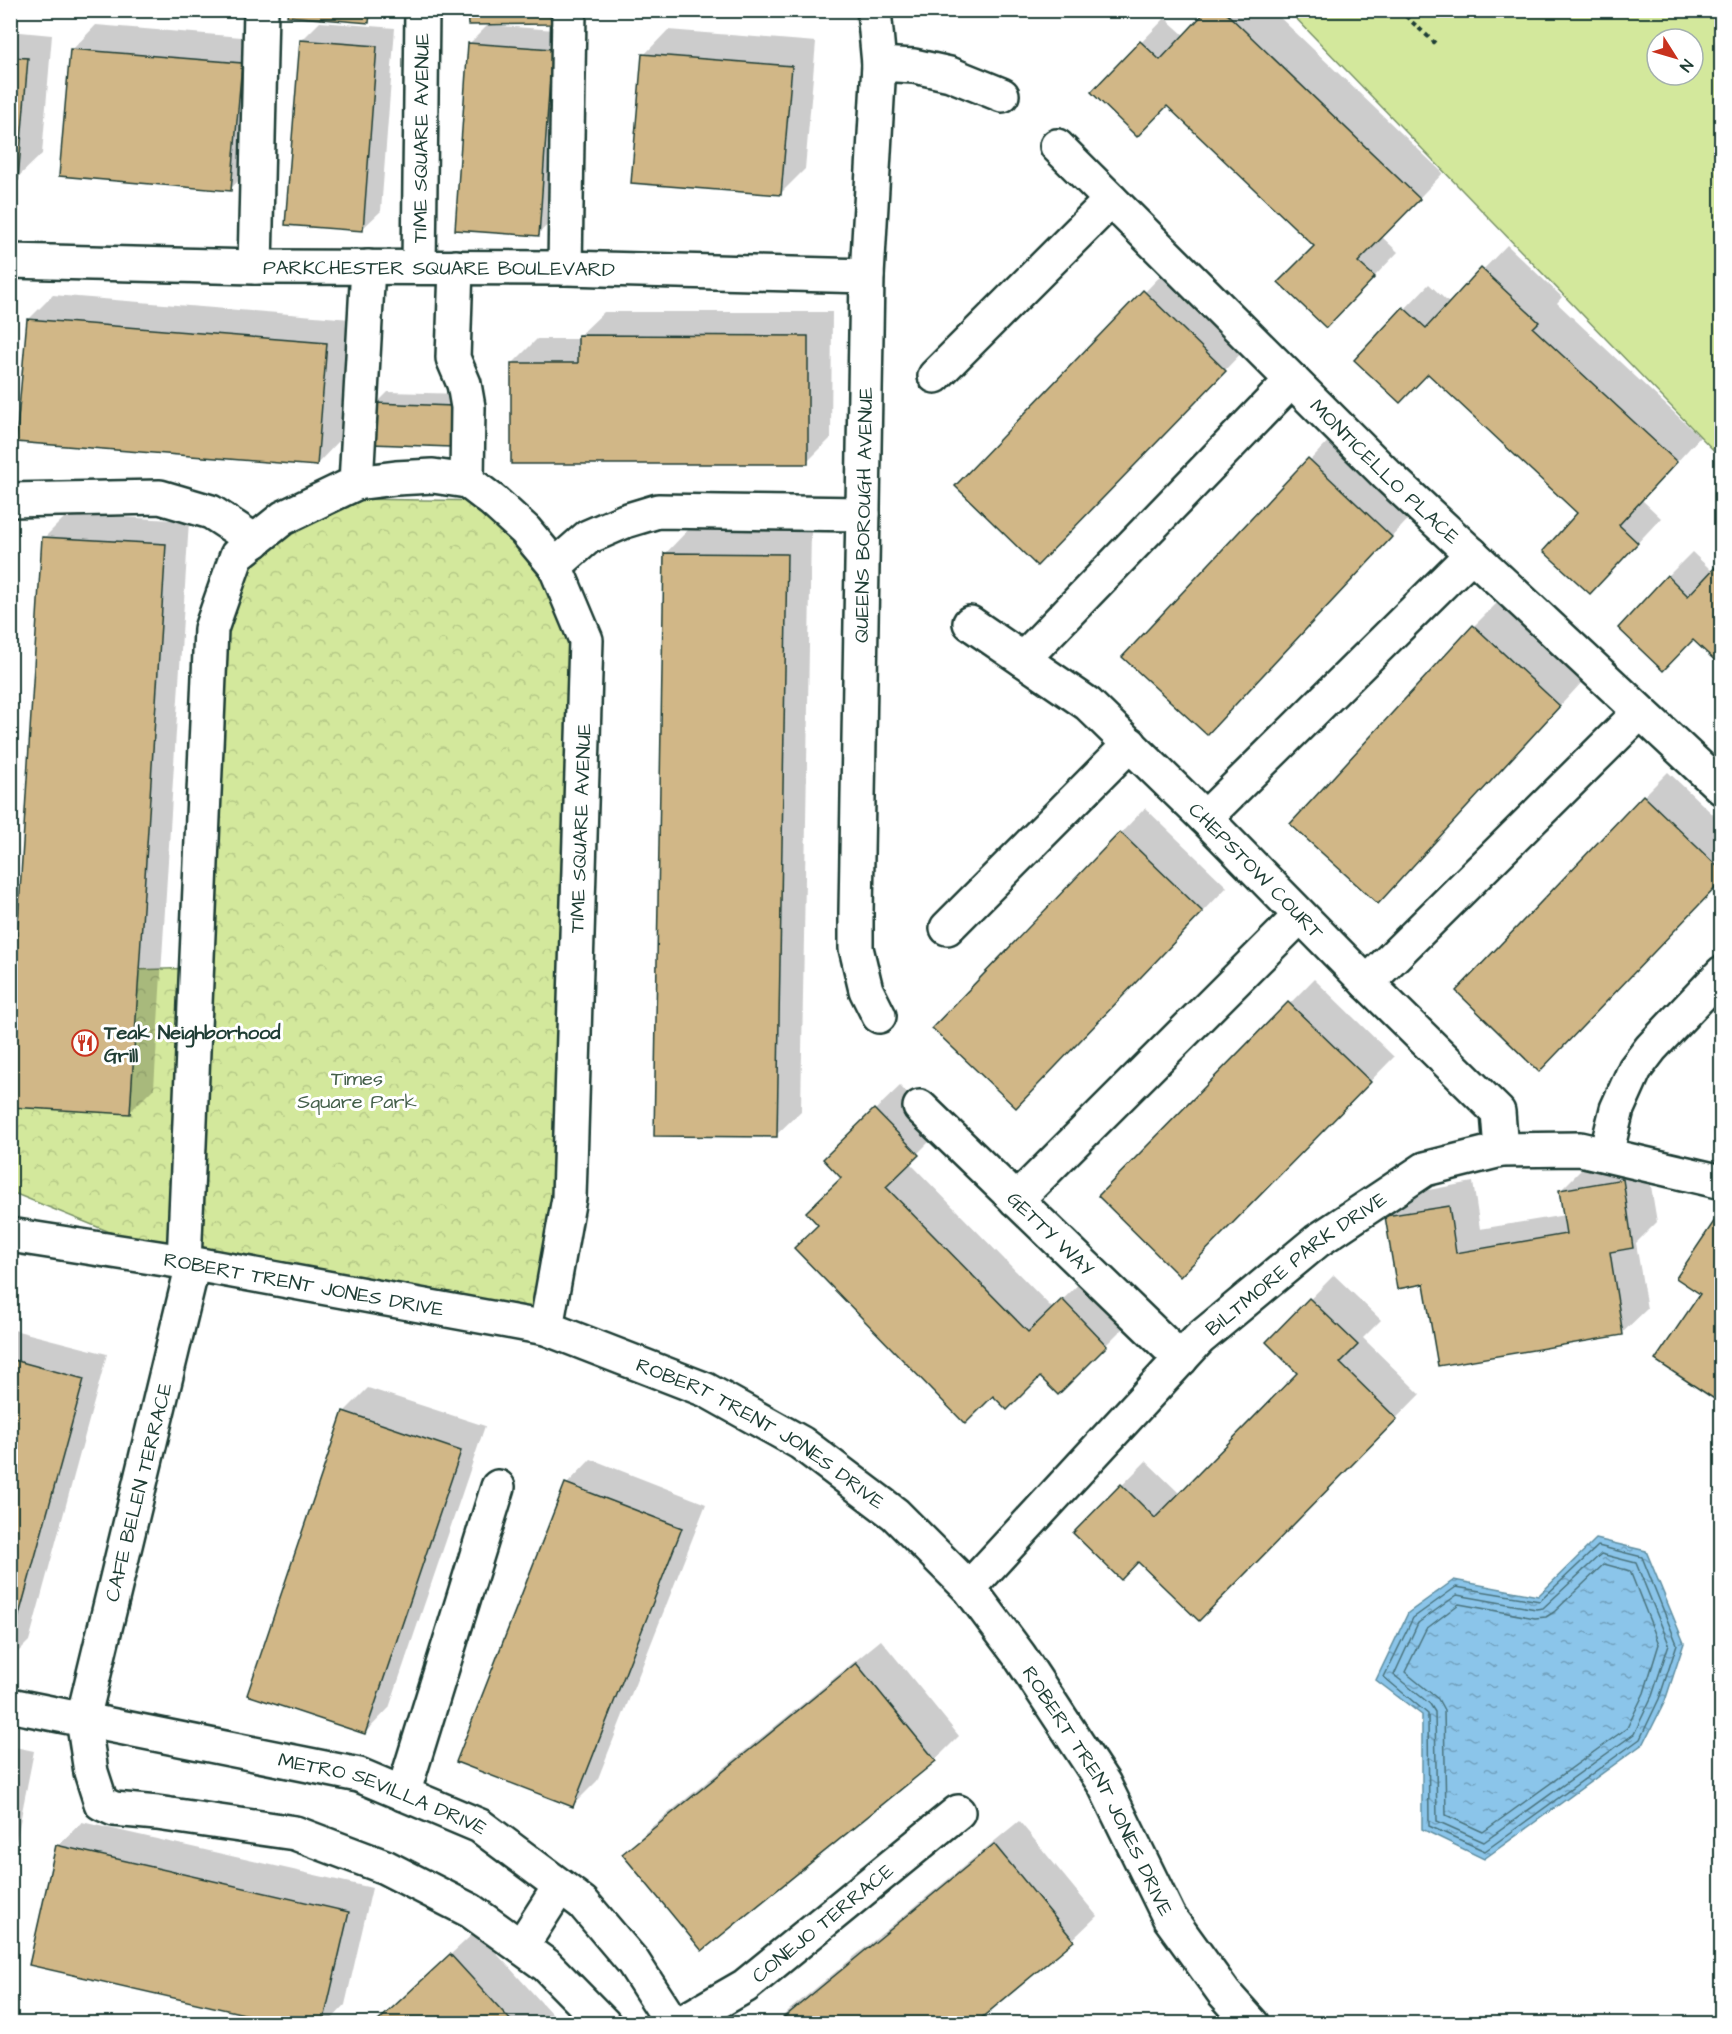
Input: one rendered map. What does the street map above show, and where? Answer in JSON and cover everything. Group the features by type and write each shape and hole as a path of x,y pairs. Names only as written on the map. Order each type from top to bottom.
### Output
{"street":[{"path":"255,267 261,10"},
{"name":"TIME SQUARE AVENUE","path":"419,267 422,10"},
{"path":"565,268 569,10"},
{"name":"QUEENS BOROUGH AVENUE","path":"874,10 879,64 867,276 856,948 866,990 879,1016"},
{"path":"879,64 914,66 950,74 1002,95"},
{"name":"MONTICELLO PLACE","path":"1057,146 1388,477 1722,788"},
{"path":"935,376 1111,200"},
{"name":"PARKCHESTER SQUARE BOULEVARD","path":"10,261 255,267 565,268 867,276"},
{"path":"356,483 368,267"},
{"path":"456,267 453,357 464,384 468,407 467,481"},
{"path":"1023,659 1292,380"},
{"name":"TIME SQUARE AVENUE","path":"188,1263 211,629 237,555 283,518 356,483 433,476 467,481 525,530 555,566 586,640 570,1198 546,1329"},
{"path":"10,500 160,497 211,512 255,541"},
{"path":"555,566 588,537 625,520 658,510 862,514"},
{"path":"1205,818 1472,554"},
{"name":"CHEPSTOW COURT","path":"970,623 1088,704 1205,818 1300,916 1498,1112 1501,1150"},
{"path":"1367,983 1640,712"},
{"path":"947,928 1130,744"},
{"path":"1016,1200 1300,916"},
{"path":"1606,1154 1617,1109 1635,1069 1651,1048 1722,973"},
{"name":"GETTY WAY","path":"920,1107 1181,1359"},
{"name":"BILTMORE PARK DRIVE","path":"969,1588 1199,1339 1317,1241 1425,1169 1501,1150 1580,1149 1722,1182"},
{"name":"ROBERT TRENT JONES DRIVE","path":"10,1235 188,1263 546,1329 706,1390 801,1443 895,1514 969,1588 1019,1655 1104,1784 1169,1917 1224,1993 1252,2024"},
{"name":"CAFE BELEN TERRACE","path":"83,1719 188,1263"},
{"path":"403,1794 498,1487"},
{"name":"METRO SEVILLA DRIVE","path":"10,1705 359,1775 480,1826 583,1903 633,1962 673,2024"},
{"path":"83,1719 91,1772 101,1803 114,1809 295,1833 385,1867 471,1911 546,1965 604,2024"},
{"name":"CONEJO TERRACE","path":"679,2024 745,1986 958,1812"},
{"path":"521,1947 560,1886"}],"path":[{"path":"1399,10 1436,43"}],"green space":[{"path":"1289,11 1721,11 1721,458"},
{"name":"Times Square Park","path":"352,499 493,501 586,640 546,1328 184,1262 11,1192 10,974 196,968 211,629 237,555"}],"water":[{"path":"1596,1539 1646,1551 1684,1643 1665,1701 1644,1743 1484,1859 1422,1829 1422,1715 1376,1680 1408,1613 1454,1580 1538,1596"}],"building":[{"path":"288,10 370,10 369,23 287,16"},
{"path":"467,10 551,10 551,24 468,25"},
{"path":"711,10 784,10 784,17"},
{"path":"1207,10 1223,10 1420,199 1358,262 1375,277 1326,328 1278,282 1314,246 1167,106 1137,137 1091,92 1140,41 1160,60"},
{"path":"300,40 377,46 363,231 285,225"},
{"path":"468,43 552,49 539,236 455,230"},
{"path":"70,49 242,63 231,191 59,176"},
{"path":"642,54 792,66 781,195 631,183"},
{"path":"10,57 28,58 18,180 10,179"},
{"path":"1481,268 1539,322 1533,328 1677,462 1619,525 1638,543 1590,594 1543,551 1577,513 1428,374 1400,403 1354,360 1403,307 1426,328"},
{"path":"1143,290 1226,371 1037,566 955,486"},
{"path":"27,319 327,343 317,466 16,442"},
{"path":"578,335 808,336 808,464 511,464 511,363 578,363"},
{"path":"374,403 453,406 451,447 372,444"},
{"path":"1308,458 1392,537 1207,735 1122,657"},
{"path":"42,537 166,544 130,1114 10,1107 10,1053"},
{"path":"664,553 787,554 777,1137 654,1136"},
{"path":"1722,560 1722,667 1693,640 1663,671 1618,628 1667,575 1688,596"},
{"path":"1473,625 1560,706 1378,904 1290,824"},
{"path":"1643,795 1722,871 1722,881 1539,1072 1456,991"},
{"path":"1120,832 1203,912 1016,1108 932,1028"},
{"path":"1288,1002 1371,1082 1180,1277 1098,1196"},
{"path":"874,1109 919,1155 886,1187 1028,1332 1062,1299 1107,1346 1058,1395 1040,1377 1007,1410 993,1396 965,1424 794,1248 818,1225 806,1212 841,1178 823,1159"},
{"path":"1623,1179 1633,1248 1610,1252 1623,1335 1438,1366 1424,1284 1397,1289 1385,1216 1449,1206 1456,1253 1566,1234 1559,1190"},
{"path":"1715,1220 1722,1224 1722,1404 1655,1360 1700,1294 1676,1278"},
{"path":"1309,1298 1358,1345 1340,1363 1397,1419 1199,1621 1138,1562 1121,1580 1073,1533 1121,1484 1155,1518 1297,1373 1266,1342"},
{"path":"10,1359 84,1379 10,1648"},
{"path":"343,1411 461,1451 365,1734 247,1695"},
{"path":"565,1483 682,1528 573,1807 456,1762"},
{"path":"856,1663 936,1761 702,1951 622,1854"},
{"path":"994,1844 1074,1941 974,2024 776,2024"},
{"path":"56,1845 349,1912 323,2024 288,2024 29,1965"},
{"path":"450,1954 514,2024 375,2024"}],"place":[{"name":"Teak Neighborhood Grill","path":"85,1043"}]}
